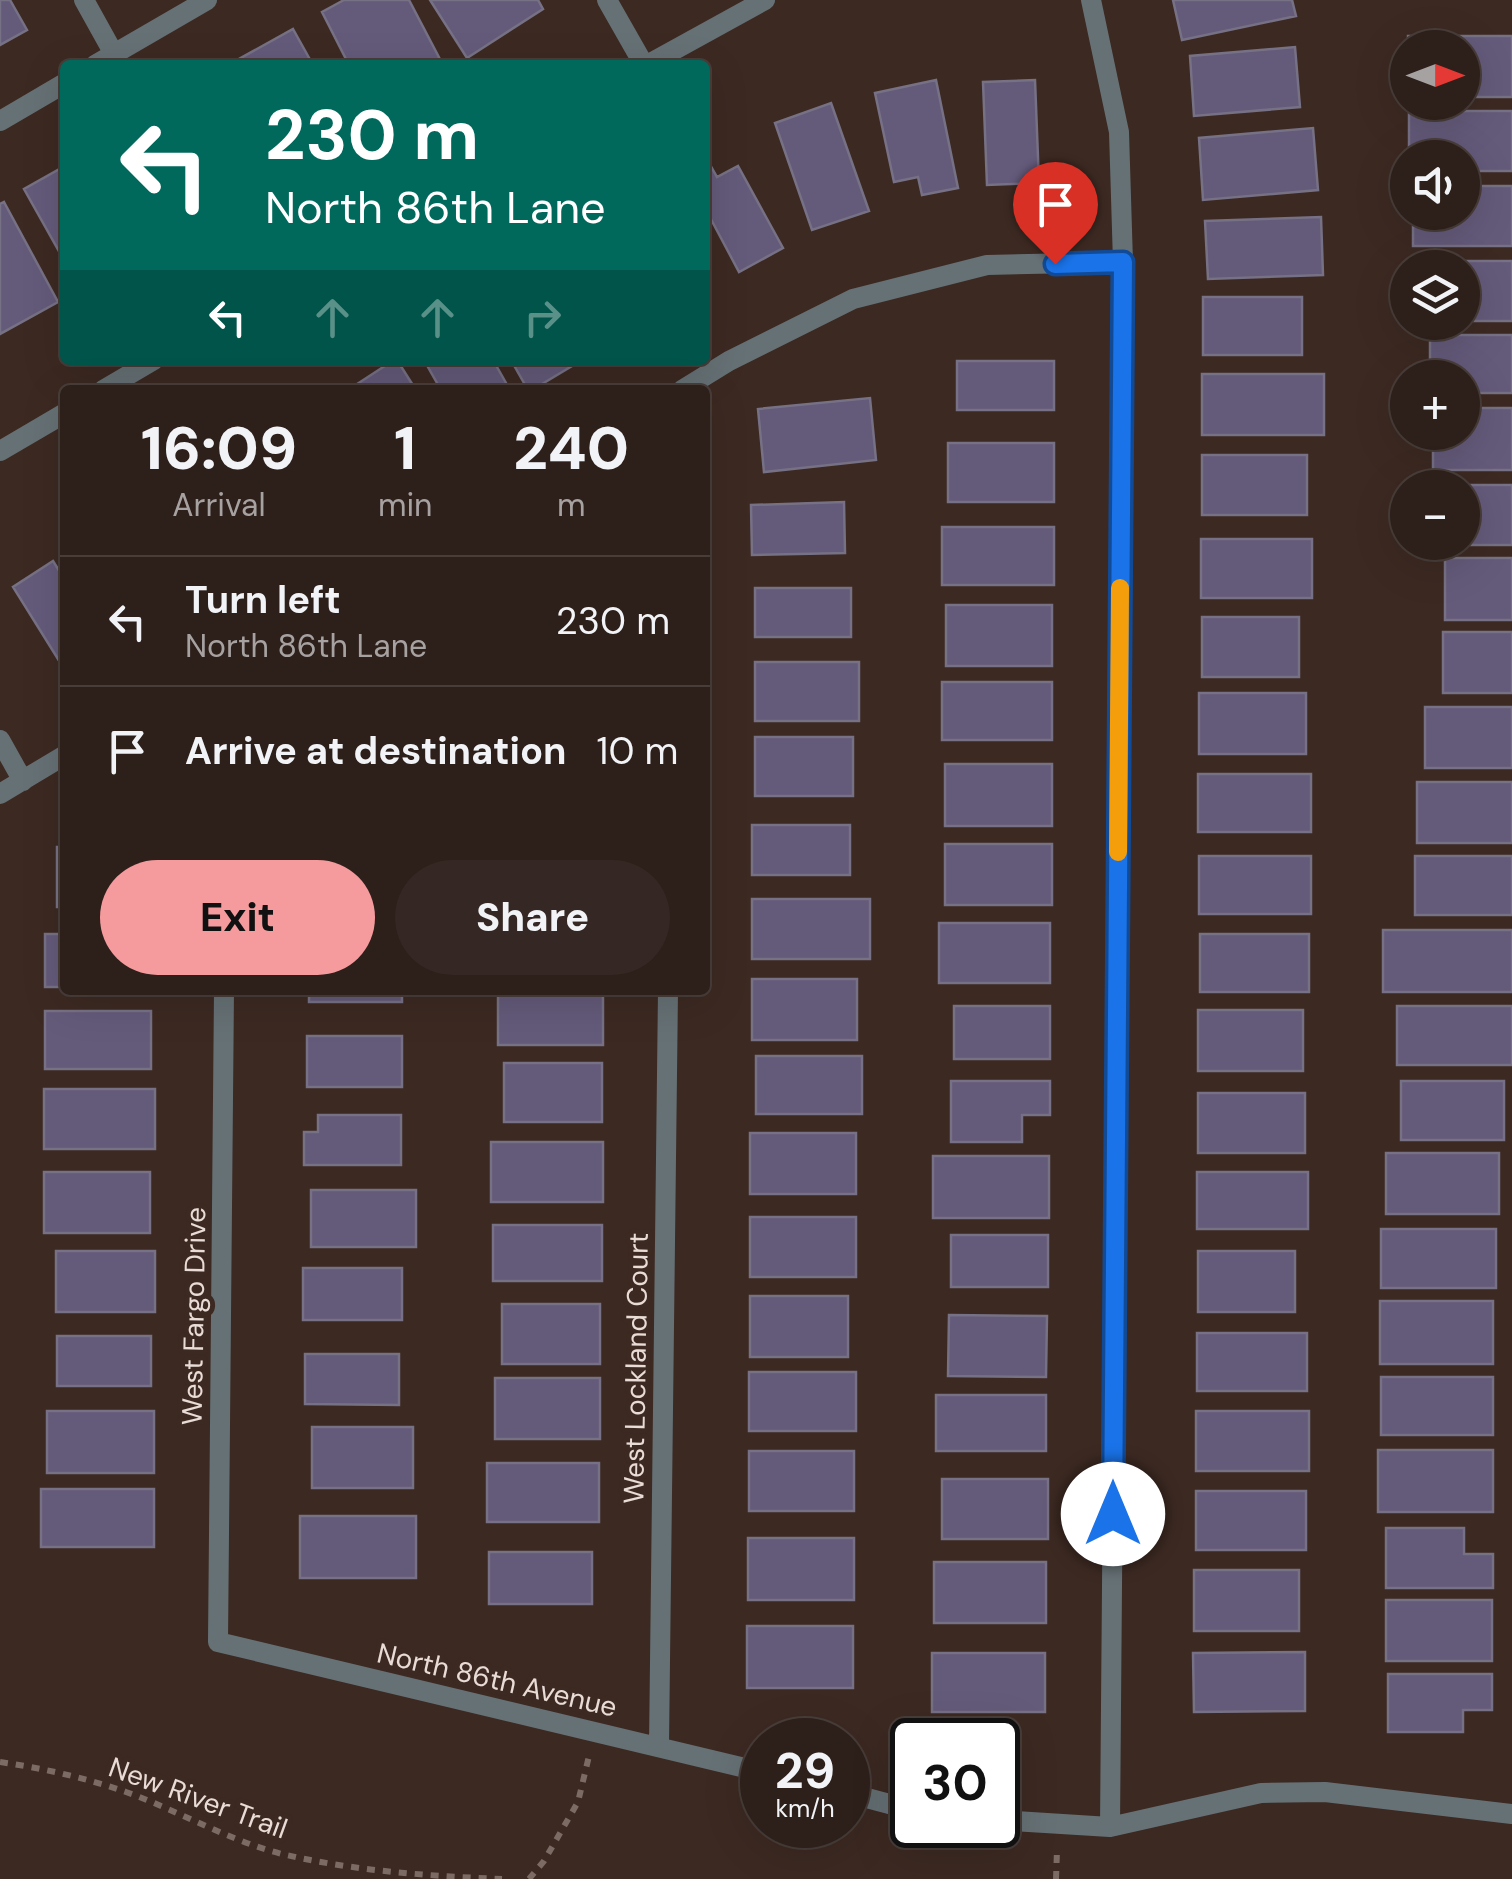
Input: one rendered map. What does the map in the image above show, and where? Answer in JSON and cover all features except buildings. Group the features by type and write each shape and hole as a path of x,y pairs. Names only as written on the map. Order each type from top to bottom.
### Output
{"street":[{"path":"84,0 104,60 207,0"},
{"path":"607,0 643,60"},
{"path":"655,60 765,0"},
{"path":"1092,0 1119,132 1123,262 1110,1827"},
{"path":"0,122 60,86"},
{"path":"690,385 853,298 987,265 1123,262"},
{"path":"112,385 146,365"},
{"path":"0,451 60,415"},
{"path":"0,740 23,781"},
{"path":"0,794 60,758"},
{"name":"West Fargo Drive","path":"218,1642 224,995"},
{"name":"West Lockland Court","path":"659,1746 668,995"},
{"name":"North 86th Avenue","path":"218,1642 740,1766"},
{"path":"1020,1821 1110,1827 1260,1793 1325,1792 1512,1814"}],"path":[{"path":"529,1879 578,1802 594,1731"},
{"name":"New River Trail","path":"0,1762 31,1766 127,1793 208,1829 282,1854 368,1868 502,1879"}],"slow traffic":[{"path":"1118,852 1120,588"}],"route":[{"path":"1055,264 1123,262 1113,1514"}]}
